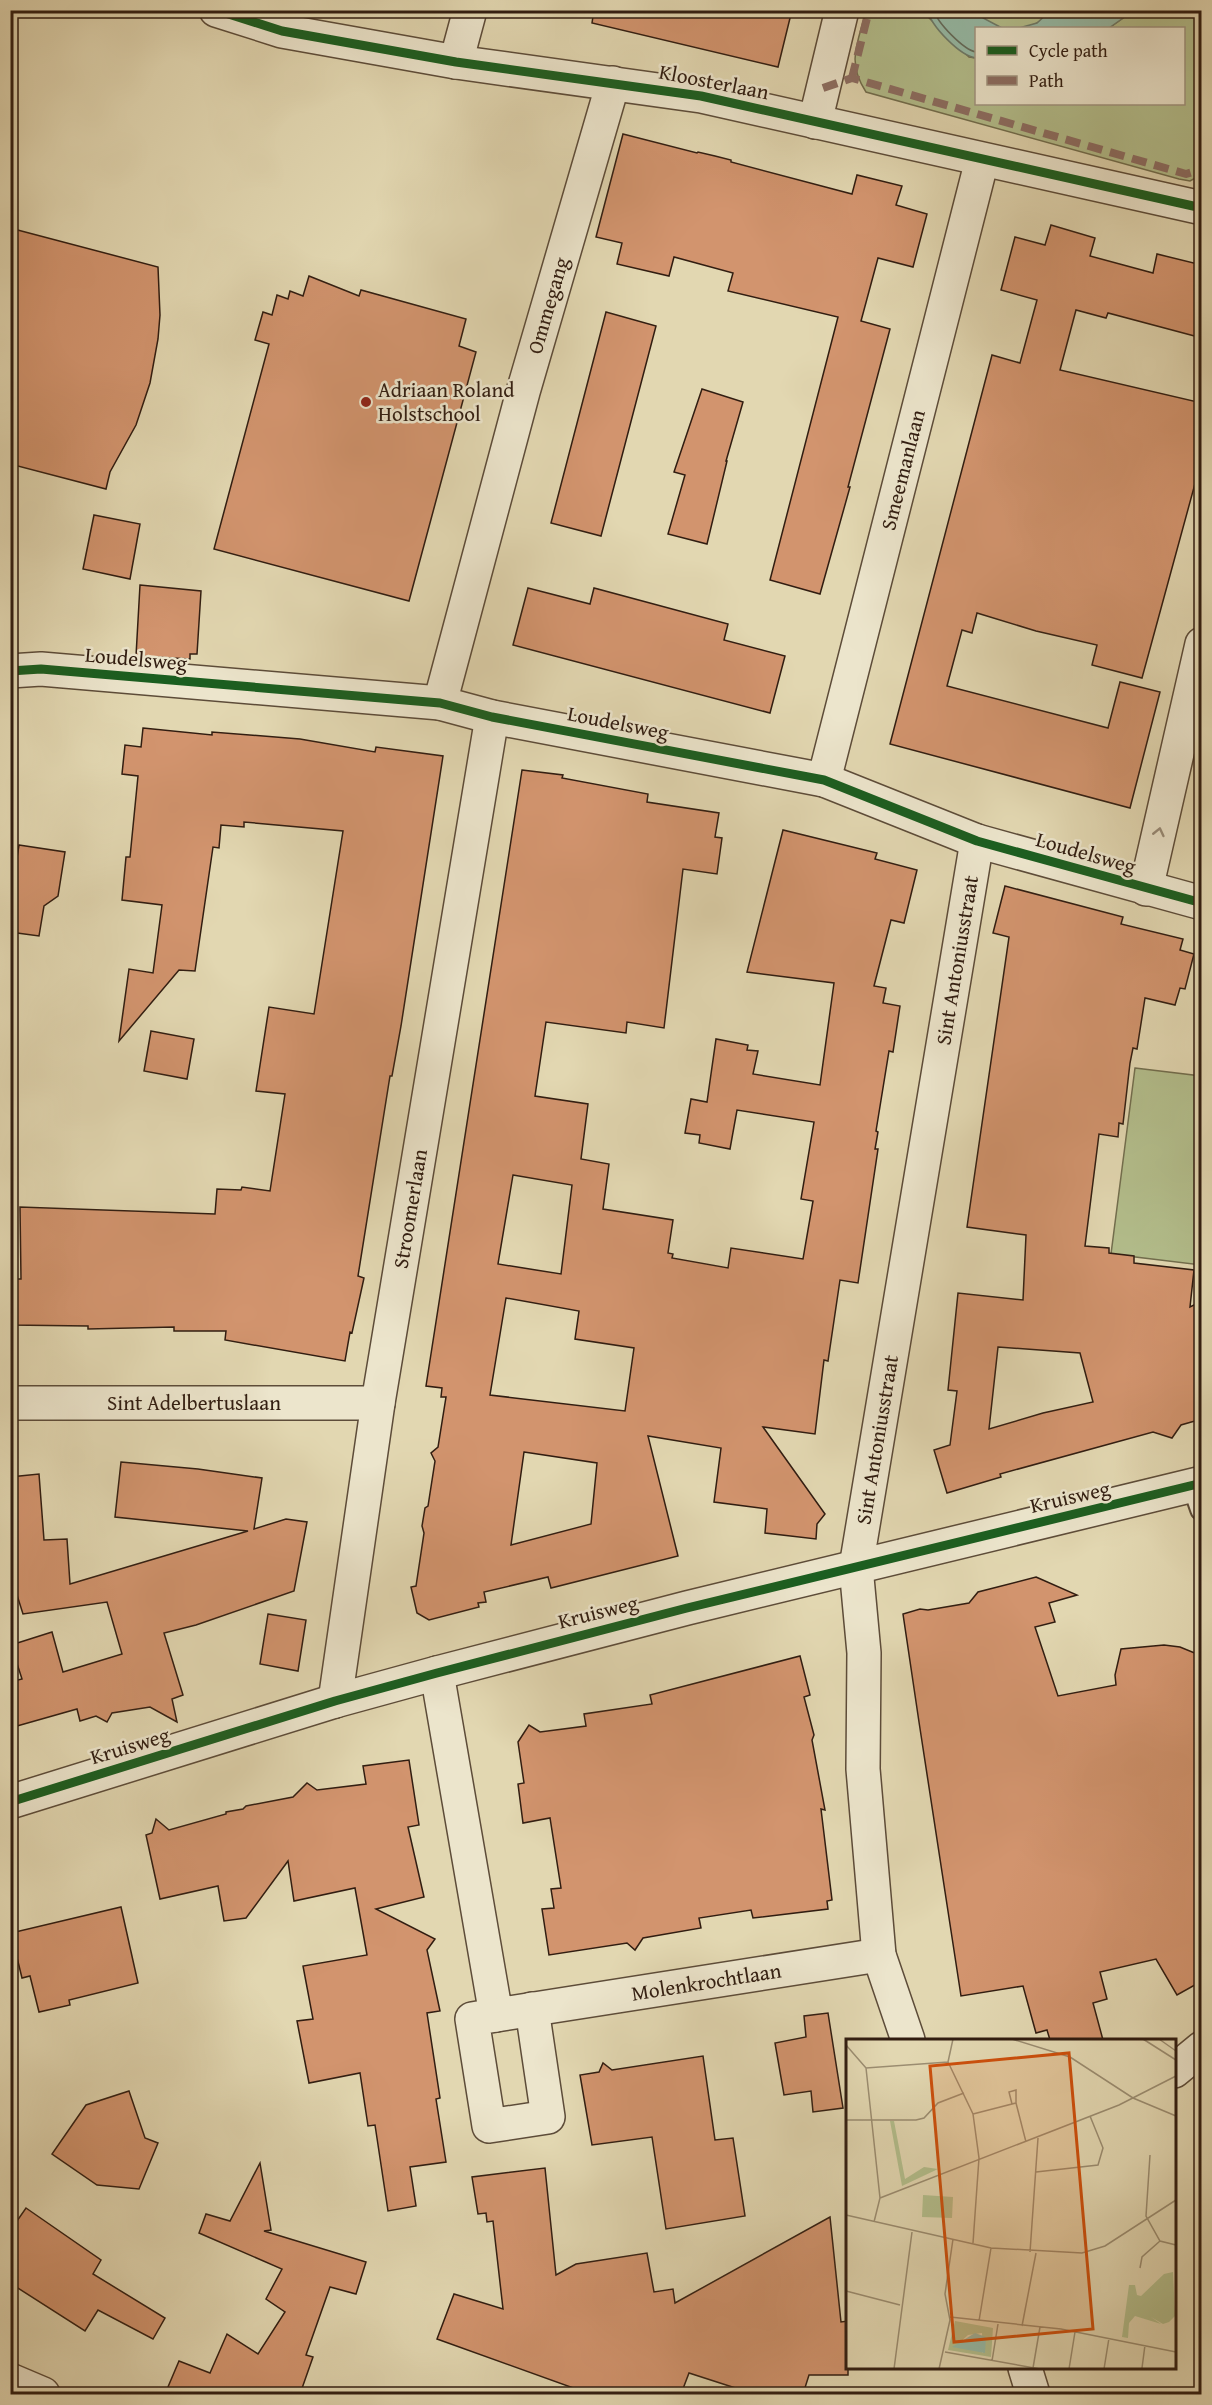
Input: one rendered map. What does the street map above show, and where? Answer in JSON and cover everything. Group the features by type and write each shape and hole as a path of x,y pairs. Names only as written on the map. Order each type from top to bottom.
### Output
{"street":[{"name":"Kloosterlaan","path":"216,10 282,31 456,62 701,96 1202,208"},
{"path":"456,62 470,10"},
{"path":"815,122 842,10"},
{"name":"Ommegang","path":"440,703 524,392 613,83"},
{"name":"Smeemanlaan","path":"824,780 982,160"},
{"path":"1146,889 1202,644"},
{"name":"Loudelsweg","path":"10,671 41,669 440,703 492,717 824,780 977,841 1202,903"},
{"name":"Stroomerlaan","path":"335,1701 378,1403 492,717"},
{"name":"Sint Antoniusstraat","path":"908,2039 879,1955 863,1769 864,1653 856,1567 977,841"},
{"name":"Sint Adelbertuslaan","path":"10,1403 378,1403"},
{"name":"Kruisweg","path":"10,1802 335,1701 437,1673 856,1567 1199,1492"},
{"path":"437,1673 496,2015"},
{"name":"Molenkrochtlaan","path":"532,2009 548,2117 489,2126 472,2019 532,2009 879,1955"},
{"path":"1176,2069 1202,2048"},
{"path":"1026,2369 1033,2394"},
{"path":"10,2380 43,2394"}],"shaded area":[{"path":"866,11 928,11 929,18 969,57 975,58 975,105 1185,105 1185,27 1110,27 1133,11 1201,11 1201,175 1190,181 1179,179 866,92 856,71 857,43"},
{"path":"980,11 1051,11 1044,18 1028,27 1000,27 986,19"},
{"path":"1135,1068 1201,1076 1201,1265 1111,1254"}],"water":[{"path":"1051,10 1133,10 1110,27 1023,27 1037,23"},
{"path":"928,11 980,11 983,18 1000,27 975,27 975,58 962,52 947,39"}],"building":[{"path":"594,10 792,10 778,67 592,23"},
{"path":"623,134 731,160 731,162 852,194 857,175 902,186 896,205 927,214 913,267 878,258 861,321 890,329 820,594 770,580 838,317 728,291 733,273 674,257 669,276 617,264 622,243 596,237"},
{"path":"1051,225 1095,238 1090,256 1153,273 1157,254 1202,265 1202,338 1108,313 1106,318 1076,310 1060,370 1202,403 1202,458 1142,678 1092,665 1097,645 1036,631 977,613 972,633 962,630 947,686 1108,728 1120,682 1160,692 1130,808 890,744 992,355 1020,363 1037,300 1001,290 1015,237 1045,245"},
{"path":"10,228 158,267 160,315 150,383 136,425 110,472 106,489 10,464"},
{"path":"309,276 359,296 361,290 466,319 459,346 476,352 409,601 214,549 269,344 255,340 263,312 272,315 277,295 288,299 290,291 303,296"},
{"path":"606,312 656,326 601,536 551,523"},
{"path":"702,389 743,402 726,461 707,544 668,534 685,475 674,472"},
{"path":"94,515 140,524 130,579 83,569"},
{"path":"140,585 201,591 197,654 190,654 190,659 136,656"},
{"path":"528,588 590,604 594,588 728,624 724,640 785,656 770,713 513,645"},
{"path":"143,728 212,735 212,732 300,739 375,752 376,747 443,756 401,1026 392,1076 390,1076 358,1276 364,1278 345,1361 225,1340 226,1331 174,1331 174,1327 88,1329 88,1326 10,1325 10,1279 21,1279 20,1207 215,1214 217,1189 241,1190 242,1187 270,1191 285,1094 256,1091 269,1007 314,1014 343,831 244,822 244,827 221,825 219,848 213,847 195,971 179,970 119,1041 129,969 153,973 162,905 122,900 126,857 130,857 138,776 122,774 125,745 141,747"},
{"path":"522,770 563,775 562,778 648,794 647,802 719,813 715,837 722,838 717,874 683,869 664,1028 627,1022 626,1033 546,1022 535,1096 588,1104 581,1159 609,1164 603,1209 673,1220 668,1253 673,1254 672,1258 728,1268 731,1248 803,1259 813,1201 801,1199 814,1122 737,1110 730,1149 699,1143 700,1135 685,1133 691,1099 707,1102 716,1039 748,1045 747,1050 758,1051 753,1074 820,1085 834,983 747,972 783,830 877,853 875,859 917,870 904,923 891,920 874,986 886,988 883,1003 900,1006 893,1052 889,1051 876,1131 878,1132 875,1149 878,1149 858,1283 840,1280 828,1361 824,1360 815,1434 763,1427 825,1514 817,1524 816,1539 765,1533 767,1509 714,1502 721,1448 648,1436 678,1556 551,1588 548,1577 484,1592 486,1602 478,1603 479,1607 429,1620 417,1613 411,1587 416,1586 424,1533 422,1526 425,1508 428,1506 435,1461 431,1453 438,1447 446,1397 441,1397 442,1388 426,1386","holes":["513,1175 572,1185 561,1274 498,1264","506,1298 579,1311 575,1339 634,1348 625,1411 490,1395","524,1452 597,1463 591,1524 511,1545"]},
{"path":"19,845 65,852 58,896 44,906 39,936 10,932 10,878 14,878"},
{"path":"1005,886 1123,917 1121,924 1183,939 1180,950 1194,954 1185,989 1180,988 1175,1005 1145,998 1137,1049 1133,1048 1130,1063 1123,1124 1119,1123 1118,1137 1099,1134 1085,1246 1109,1248 1109,1253 1134,1256 1134,1263 1194,1270 1190,1307 1202,1301 1202,1419 1181,1425 1172,1438 1153,1432 1000,1474 1001,1477 947,1493 934,1450 950,1445 957,1391 948,1390 958,1293 1023,1300 1026,1235 967,1227 1009,937 993,933","holes":["998,1347 1080,1353 1093,1402 1043,1413 989,1429"]},
{"path":"151,1031 194,1039 187,1079 144,1071"},
{"path":"121,1462 262,1478 254,1529 286,1519 307,1522 294,1591 196,1625 164,1633 183,1695 172,1699 177,1722 150,1707 112,1713 107,1722 96,1716 80,1721 77,1709 10,1728 10,1682 22,1679 11,1645 52,1632 63,1672 122,1654 107,1602 23,1614 10,1573 10,1477 39,1474 44,1540 67,1539 70,1584 248,1531 115,1517"},
{"path":"1036,1577 1077,1595 1049,1603 1055,1622 1035,1627 1058,1696 1116,1685 1115,1675 1121,1649 1164,1645 1180,1647 1202,1656 1202,1981 1177,1995 1156,1959 1100,1972 1107,1999 1093,2003 1103,2039 1050,2039 1047,2030 1036,2033 1023,1986 961,1996 903,1614 920,1609 928,1610 969,1603 978,1592"},
{"path":"268,1614 306,1620 298,1671 260,1664"},
{"path":"800,1656 810,1695 804,1697 814,1735 812,1740 825,1810 821,1809 832,1900 827,1901 828,1909 753,1918 751,1910 699,1918 701,1928 643,1938 635,1950 627,1943 549,1955 542,1909 554,1908 551,1889 561,1888 550,1818 523,1823 518,1784 524,1783 518,1742 529,1725 540,1732 586,1726 584,1714 652,1704 650,1695"},
{"path":"409,1760 419,1825 408,1827 424,1897 376,1909 435,1939 427,1950 440,2011 427,2013 440,2098 436,2099 446,2162 410,2167 416,2206 388,2211 375,2125 368,2126 360,2073 309,2083 297,2021 313,2019 303,1966 367,1955 355,1888 294,1901 288,1861 246,1918 224,1921 218,1886 160,1899 146,1835 152,1833 156,1819 169,1830 243,1809 246,1806 293,1797 307,1783 317,1790 366,1784 363,1766"},
{"path":"121,1907 138,1983 69,2000 70,2005 39,2012 30,1976 22,1978 11,1933"},
{"path":"828,2013 843,2108 813,2112 811,2091 784,2095 775,2043 806,2037 804,2016"},
{"path":"703,2056 715,2140 733,2138 745,2216 666,2229 652,2137 592,2145 580,2075 599,2072 603,2063 612,2070"},
{"path":"129,2091 145,2138 158,2143 139,2189 97,2185 52,2154 86,2105"},
{"path":"260,2163 271,2230 264,2231 366,2262 356,2294 330,2287 306,2355 313,2357 300,2394 165,2394 179,2361 210,2373 227,2334 258,2354 285,2312 266,2299 282,2269 199,2233 206,2214 230,2221"},
{"path":"545,2168 556,2275 576,2264 647,2253 654,2292 673,2289 675,2303 830,2217 841,2322 846,2321 848,2375 809,2375 803,2394 754,2394 689,2373 681,2394 590,2394 437,2339 454,2294 503,2309 493,2221 487,2222 486,2213 478,2214 472,2177"},
{"path":"26,2208 101,2260 93,2274 165,2318 153,2339 98,2310 85,2331 10,2283 10,2231"}],"marked path":[{"path":"852,78 869,10"},
{"path":"823,88 852,78 1186,174 1199,170 1202,160"}],"cycle path":[{"path":"216,10 282,31 456,62 701,96 1202,208"},
{"path":"10,671 41,669 440,703 492,717 824,780 977,841 1202,903"},
{"path":"10,1802 335,1701 437,1673 687,1608 1202,1483"}],"place":[{"name":"Adriaan Roland Holstschool","path":"366,402"}]}
